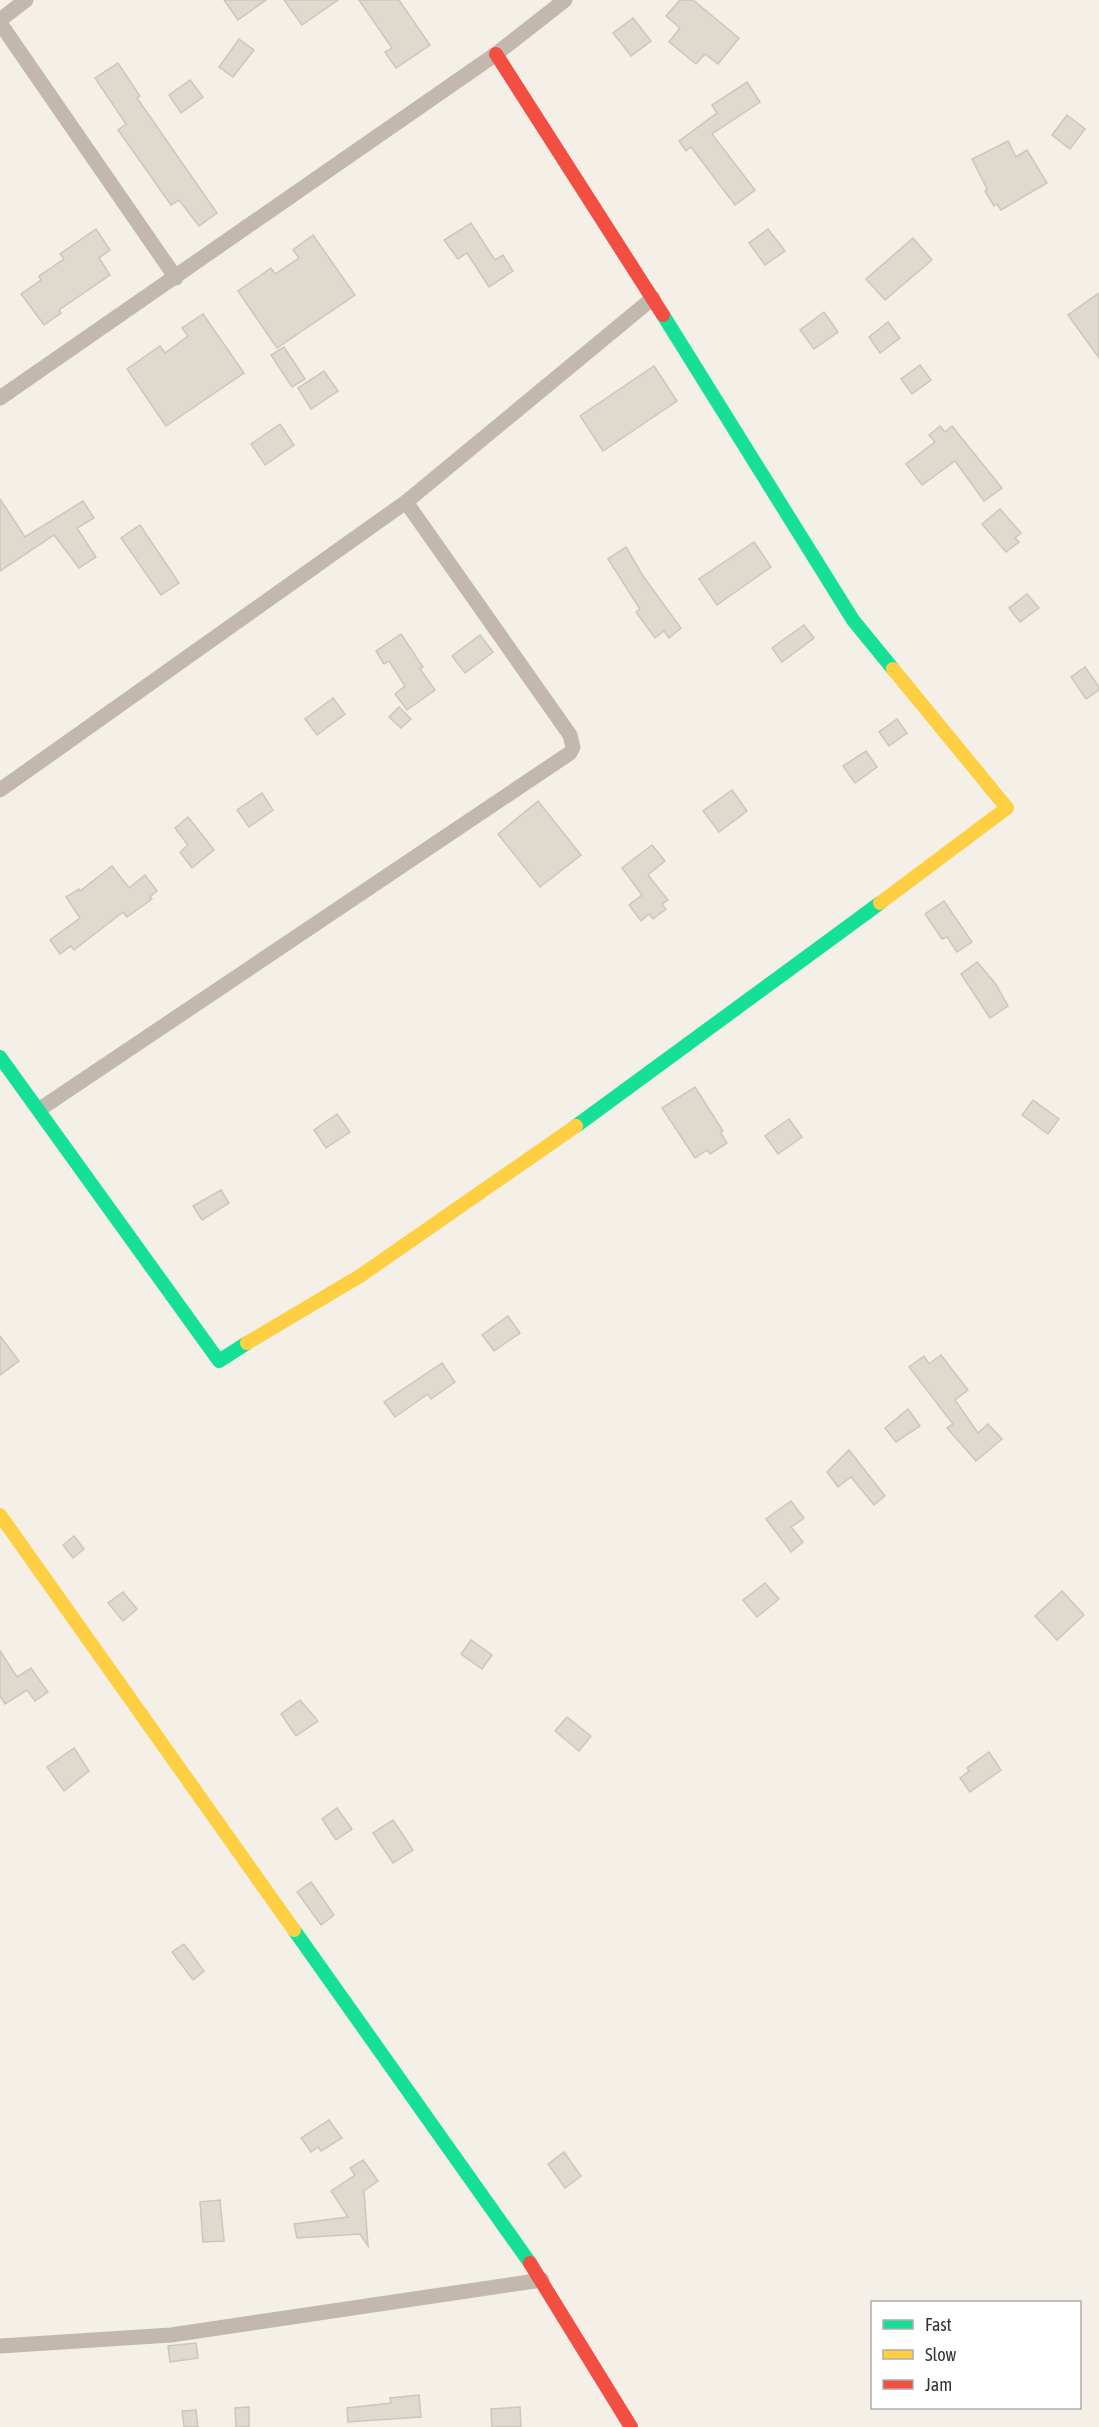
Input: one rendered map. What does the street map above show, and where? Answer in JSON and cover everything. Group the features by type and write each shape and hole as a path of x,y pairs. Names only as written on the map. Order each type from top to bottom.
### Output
{"street":[{"path":"26,0 0,21 176,278"},
{"path":"0,398 496,54 566,0"},
{"path":"0,1057 40,1109 219,1361 250,1339 378,1265 648,1076 1007,808 853,620 653,298 496,54"},
{"path":"0,790 406,502 653,298"},
{"path":"40,1109 570,753 573,741 570,735 406,502"},
{"path":"0,1515 542,2280 632,2427"},
{"path":"0,2346 171,2335 542,2280"}],"building":[{"path":"224,0 266,0 238,20"},
{"path":"284,0 338,0 302,25"},
{"path":"359,0 399,0 430,45 396,68 385,52 392,48"},
{"path":"680,0 693,0 739,38 718,64 705,54 696,64 669,42 680,28 666,16"},
{"path":"633,18 651,41 631,56 613,33"},
{"path":"239,39 254,50 233,77 219,67"},
{"path":"118,63 140,96 137,98 217,213 199,226 179,200 171,205 118,130 126,124 95,78"},
{"path":"190,80 203,97 181,113 169,95"},
{"path":"747,82 760,102 712,134 755,190 735,205 691,147 686,151 679,141 717,113 712,105"},
{"path":"1067,115 1085,129 1070,149 1052,135"},
{"path":"1008,141 1016,157 1027,150 1047,183 1001,210 997,204 994,206 985,191 987,189 972,159"},
{"path":"471,223 495,260 503,255 513,271 489,287 467,253 458,259 444,240"},
{"path":"96,229 110,250 99,258 110,275 59,310 61,313 44,325 21,294 41,280 39,276 64,259 60,254"},
{"path":"768,229 785,251 765,265 749,243"},
{"path":"313,235 355,295 277,348 238,291 271,268 275,274 299,258 293,250"},
{"path":"913,238 932,260 885,300 866,279"},
{"path":"1099,293 1099,358 1068,315"},
{"path":"824,312 838,332 814,349 800,330"},
{"path":"203,314 244,373 166,426 127,369 160,346 165,353 188,336 182,328"},
{"path":"888,322 900,338 880,353 869,337"},
{"path":"284,347 305,379 292,387 271,355"},
{"path":"920,365 931,380 912,394 901,379"},
{"path":"654,366 677,401 603,451 580,416"},
{"path":"324,371 338,391 311,409 298,388"},
{"path":"280,424 294,445 265,465 251,444"},
{"path":"940,426 945,432 952,426 1002,488 984,501 955,461 922,485 906,464 935,442 929,435"},
{"path":"0,499 25,537 83,501 94,518 77,528 96,557 79,568 54,535 0,571"},
{"path":"1000,509 1021,533 1015,538 1019,542 1006,552 982,524"},
{"path":"140,525 179,583 161,595 121,538"},
{"path":"754,542 771,567 717,605 699,579"},
{"path":"626,547 643,576 681,628 669,638 664,631 655,638 636,612 640,609 608,559"},
{"path":"1027,594 1039,608 1020,622 1009,608"},
{"path":"804,625 814,638 782,662 772,648"},
{"path":"401,634 423,667 420,669 435,690 407,710 395,694 405,686 389,661 384,664 376,651"},
{"path":"480,635 493,652 465,673 452,656"},
{"path":"1085,667 1099,687 1099,690 1086,699 1071,677"},
{"path":"333,698 345,714 317,735 305,719"},
{"path":"399,707 411,719 401,728 389,717"},
{"path":"897,719 907,733 889,746 879,732"},
{"path":"866,751 877,767 855,783 843,766"},
{"path":"732,790 747,811 719,832 703,811"},
{"path":"262,793 273,810 249,827 237,810"},
{"path":"538,801 581,855 540,887 498,834"},
{"path":"188,817 214,850 192,868 180,852 188,845 175,828"},
{"path":"652,845 665,861 648,875 668,900 662,904 666,909 653,919 649,914 641,921 629,905 642,895 622,868"},
{"path":"112,866 129,888 145,875 157,891 150,897 152,899 127,917 123,912 74,950 71,946 60,954 50,940 80,918 66,897 79,889 80,891"},
{"path":"944,901 972,942 957,952 947,937 942,939 925,914"},
{"path":"977,962 995,983 1008,1006 990,1018 961,974"},
{"path":"695,1087 723,1131 720,1132 727,1143 710,1154 707,1150 695,1158 662,1108"},
{"path":"1033,1100 1059,1119 1048,1134 1022,1115"},
{"path":"337,1114 350,1132 326,1148 314,1130"},
{"path":"789,1119 802,1137 778,1154 765,1136"},
{"path":"221,1190 229,1203 202,1220 193,1206"},
{"path":"508,1316 520,1333 494,1351 482,1335"},
{"path":"0,1336 19,1361 0,1375"},
{"path":"941,1355 968,1390 955,1400 978,1433 988,1424 1002,1439 976,1461 947,1428 953,1424 909,1367 924,1356 929,1364"},
{"path":"442,1363 455,1382 431,1399 428,1394 395,1417 384,1402"},
{"path":"908,1409 920,1426 896,1442 885,1428"},
{"path":"849,1450 885,1496 874,1505 851,1477 838,1487 827,1472"},
{"path":"791,1501 804,1518 791,1527 803,1542 791,1552 766,1519"},
{"path":"74,1536 84,1549 73,1558 63,1545"},
{"path":"765,1583 779,1599 757,1617 743,1600"},
{"path":"1062,1591 1084,1615 1057,1640 1035,1616"},
{"path":"123,1592 137,1609 123,1621 108,1603"},
{"path":"471,1640 492,1655 482,1669 461,1654"},
{"path":"0,1651 17,1677 31,1668 48,1692 35,1701 27,1690 5,1704 0,1696"},
{"path":"300,1700 318,1721 296,1736 281,1714"},
{"path":"567,1717 591,1736 579,1751 555,1731"},
{"path":"74,1748 89,1771 64,1791 47,1767"},
{"path":"989,1752 1001,1770 970,1792 960,1778 969,1771 967,1768"},
{"path":"337,1808 352,1829 336,1840 322,1819"},
{"path":"393,1820 413,1850 393,1863 373,1833"},
{"path":"311,1882 334,1915 321,1925 297,1892"},
{"path":"184,1944 204,1971 193,1980 172,1952"},
{"path":"329,2120 342,2138 321,2151 318,2147 311,2152 301,2138"},
{"path":"564,2152 581,2176 565,2188 548,2164"},
{"path":"363,2160 378,2181 364,2191 368,2246 360,2234 297,2238 294,2224 348,2217 331,2191 355,2175 350,2168"},
{"path":"220,2200 224,2241 203,2242 200,2202"},
{"path":"196,2343 198,2358 170,2362 168,2346"},
{"path":"419,2395 421,2417 348,2422 347,2408 391,2403 390,2398"},
{"path":"249,2407 249,2427 236,2427 235,2408"},
{"path":"520,2407 521,2427 492,2427 491,2409"},
{"path":"196,2410 198,2427 184,2427 182,2411"}],"traffic: fast":[{"path":"663,315 853,620 893,669"},
{"path":"576,1126 880,903"},
{"path":"0,1057 219,1361 247,1343"},
{"path":"294,1930 530,2263"}],"traffic: slow":[{"path":"880,903 1007,808 893,669"},
{"path":"247,1343 360,1276 576,1126"},
{"path":"0,1515 294,1930"}],"traffic: jam":[{"path":"496,54 663,315"},
{"path":"530,2263 631,2427"}]}
